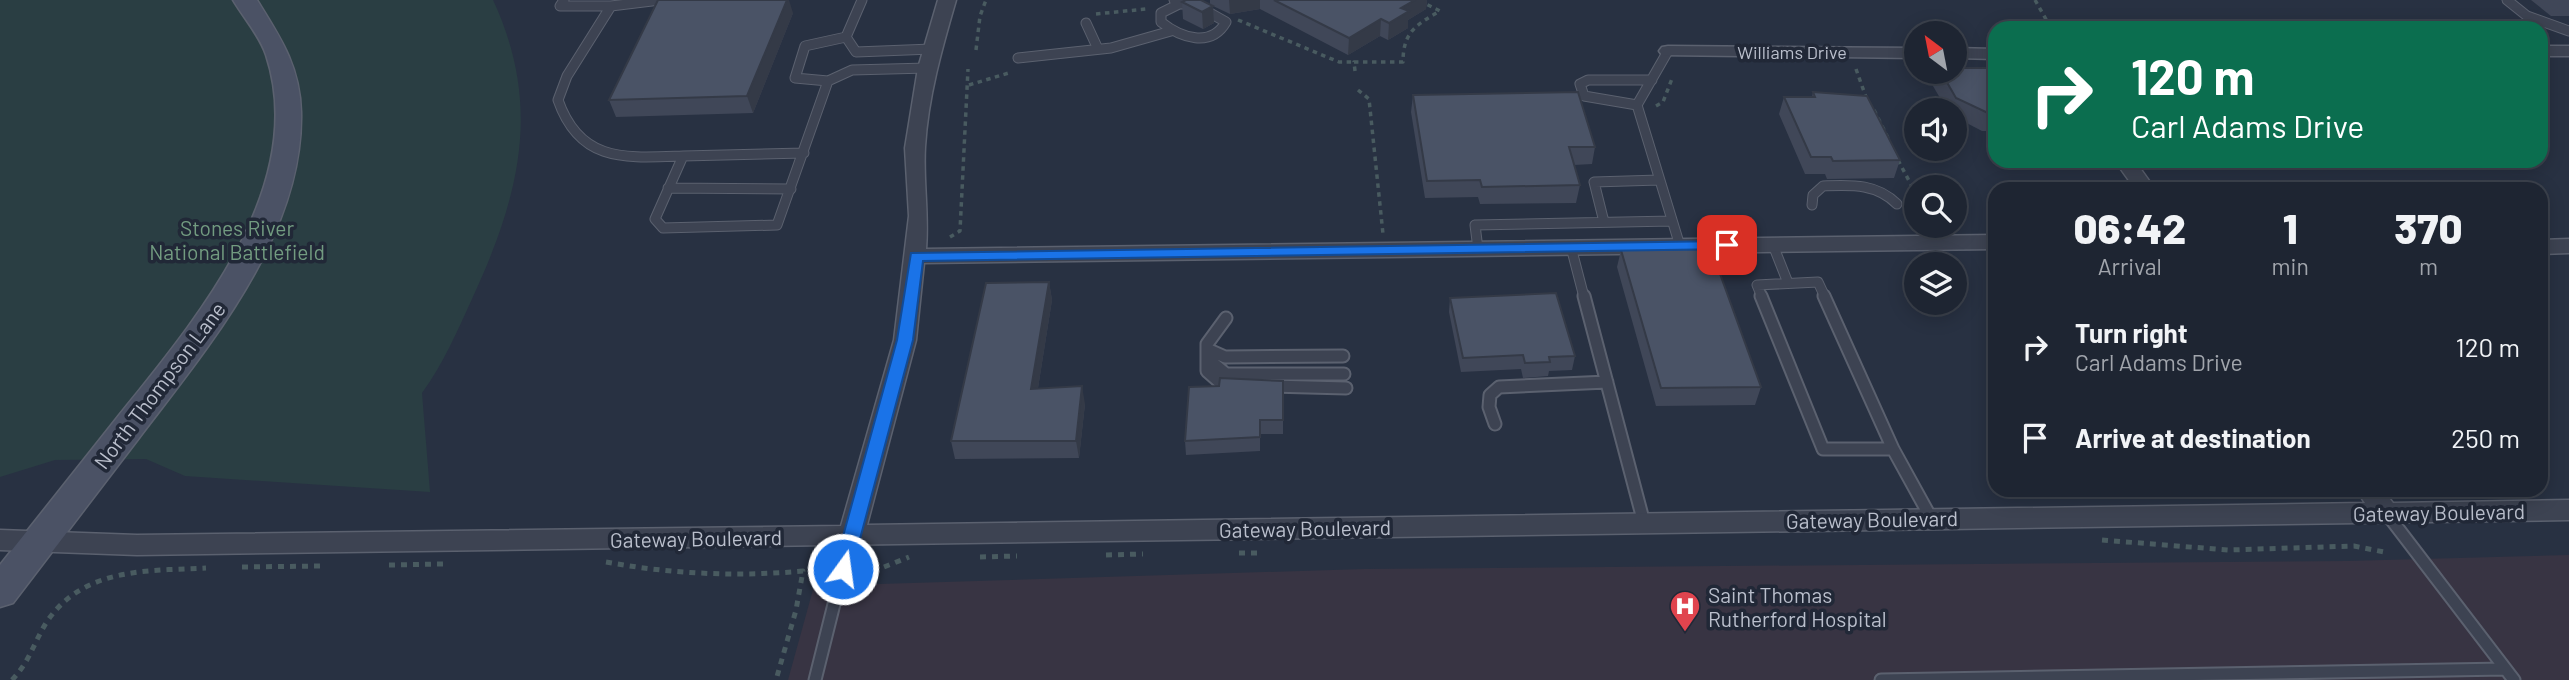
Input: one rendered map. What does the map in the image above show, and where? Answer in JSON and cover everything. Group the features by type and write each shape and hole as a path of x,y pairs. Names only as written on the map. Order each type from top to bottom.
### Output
{"main road":[{"name":"North Thompson Lane","path":"0,592 210,323 255,243 284,167 288,110 278,54 245,0"}],"street":[{"path":"851,536 905,340 919,216 915,148 929,59 947,0"},
{"name":"Williams Drive","path":"1668,51 1904,52"},
{"path":"2548,51 2569,51"},
{"path":"1967,53 1988,54"},
{"path":"916,256 1988,242"},
{"path":"2548,247 2569,246"},
{"path":"2374,497 2387,514"},
{"name":"Gateway Boulevard","path":"0,540 152,544 851,536 2569,510"}],"lane":[{"path":"564,0 560,6 660,0"},
{"path":"846,37 862,0"},
{"path":"2507,0 2527,16 2541,21"},
{"path":"1177,2 1194,5 1226,22 1223,31 1211,38 1191,37 1171,31 1161,22 1161,13 1177,2"},
{"path":"613,3 567,76 558,100 566,124 588,147 652,157 804,153"},
{"path":"1087,18 1098,49"},
{"path":"2548,24 2569,31"},
{"path":"1018,58 1098,49 1158,37 1171,31"},
{"path":"846,37 856,52 852,70"},
{"path":"846,37 804,46 795,78 828,81 852,70 929,59"},
{"path":"1668,51 1637,105 1680,246"},
{"path":"856,52 929,59"},
{"path":"1637,105 1592,99 1584,96 1580,84 1588,80 1651,80"},
{"path":"682,156 654,219 663,228 777,225 828,81"},
{"path":"1604,222 1594,182 1659,180"},
{"path":"1812,205 1813,195 1823,186 1878,188 1888,193 1897,204"},
{"path":"668,188 791,189"},
{"path":"1478,249 1475,225 1672,221"},
{"path":"1773,245 1788,283"},
{"path":"1571,247 1644,523"},
{"path":"1893,449 1823,449 1757,285 1818,282 1893,449 1931,518"},
{"path":"1226,318 1207,354 1207,371 1223,385 1346,388"},
{"path":"1207,354 1225,357 1343,356"},
{"path":"1207,354 1226,374 1345,374"},
{"path":"1495,424 1489,407 1490,395 1499,387 1513,384 1606,382"},
{"path":"2387,514 2510,674"},
{"path":"815,680 851,536"},
{"path":"1881,680 2510,674"}],"path":[{"path":"976,50 980,16 986,0"},
{"path":"1238,20 1339,62 1403,62 1401,42 1405,33 1440,11 1418,0"},
{"path":"2035,0 2047,21"},
{"path":"1087,18 1149,8"},
{"path":"1354,62 1355,72"},
{"path":"1854,67 1869,104 1886,128 1891,145"},
{"path":"916,256 960,231 968,69"},
{"path":"1359,90 1369,99 1383,239"},
{"path":"1895,155 1906,175"},
{"path":"596,560 660,572 772,574 803,571 796,610 776,680"},
{"path":"375,564 452,564"},
{"path":"239,567 328,566"},
{"path":"12,680 34,653 48,621 65,602 95,582 122,572 214,567"}],"shaded area":[{"name":"Saint Thomas Rutherford Hospital","path":"2569,555 2569,680 788,680 814,586 1364,569 2347,561"}],"green space":[{"name":"Stones River National Battlefield","path":"0,0 493,0 508,39 517,78 521,115 519,151 502,224 488,261 449,348 422,393 430,492 185,476 146,459 55,460 0,477"}],"building":[{"path":"658,0 787,0 747,96 609,100"},
{"path":"1201,0 1213,6 1202,12 1182,2"},
{"path":"1274,0 1415,0 1401,8 1409,11 1389,23 1381,19 1349,38"},
{"path":"1967,68 1988,68 1988,113 1967,103 1967,98 1956,98 1948,84 1967,84"},
{"path":"1578,92 1595,147 1569,147 1580,185 1482,187 1480,180 1427,181 1413,95"},
{"path":"1813,92 1867,96 1900,160 1833,161 1831,157 1811,157 1784,97 1815,97"},
{"path":"1711,249 1761,387 1661,388 1621,250"},
{"path":"1049,282 1031,389 1082,386 1076,441 951,441 986,283"},
{"path":"1556,293 1575,356 1549,357 1550,362 1525,363 1523,355 1463,358 1450,298"},
{"path":"1220,378 1283,381 1283,420 1260,420 1260,437 1185,441 1189,387 1219,386"}],"place":[{"name":"Saint Thomas Rutherford Hospital","path":"1685,633"}],"route":[{"path":"843,569 905,340 916,256 1727,245"}]}
